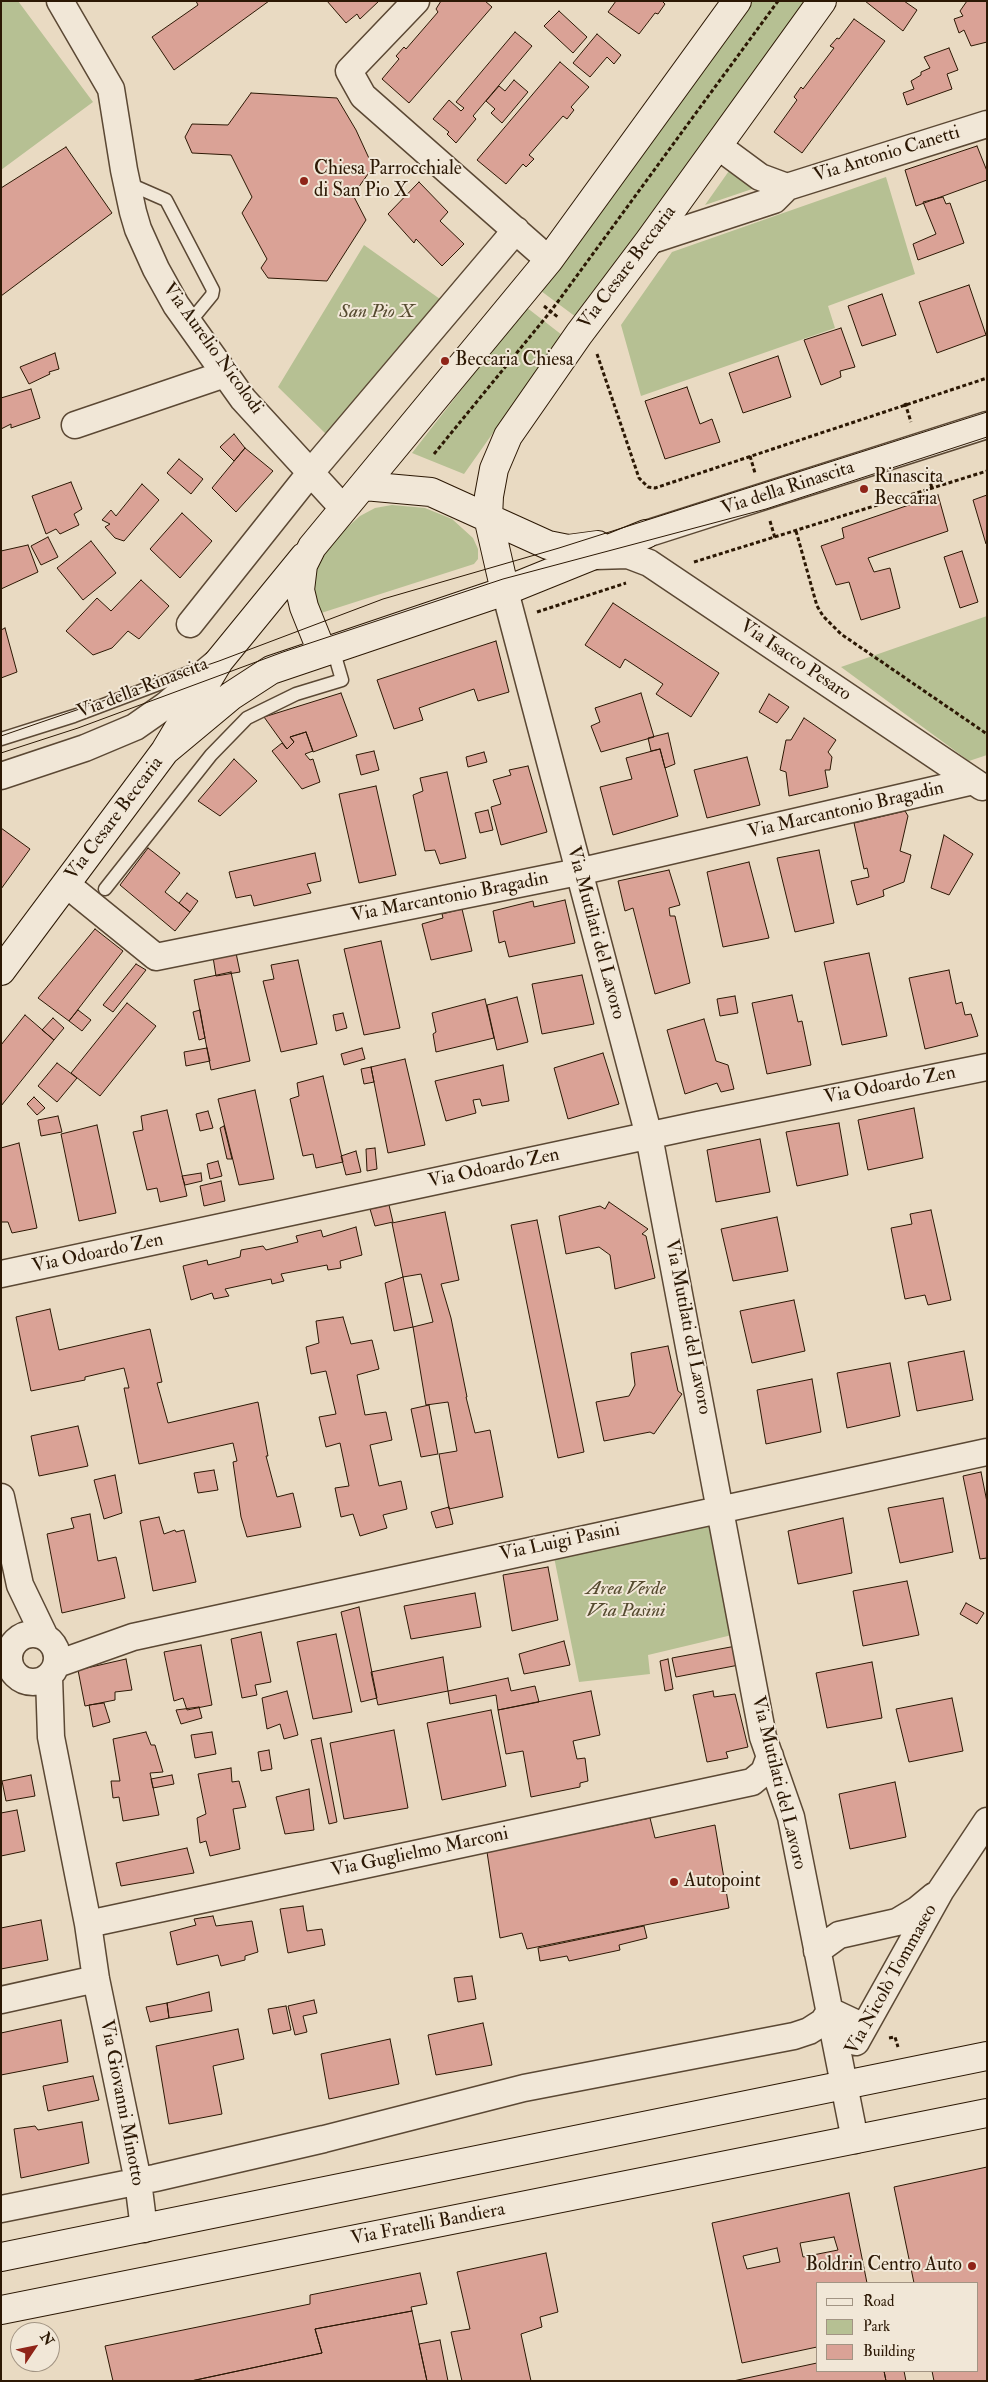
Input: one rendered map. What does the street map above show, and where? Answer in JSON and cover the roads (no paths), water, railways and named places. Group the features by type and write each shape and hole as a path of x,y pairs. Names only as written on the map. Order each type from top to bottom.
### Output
{"street":[{"name":"Via Aurelio Nicolodi","path":"60,1 112,89 127,182 138,229 176,305 243,399 343,508"},
{"path":"327,651 304,607 300,590 303,565 312,547 549,260 737,1"},
{"name":"Via Cesare Beccaria","path":"505,590 488,517 491,479 504,444 578,334 649,241 822,1"},
{"path":"414,2 349,71 363,96 549,260"},
{"name":"Via Antonio Canetti","path":"649,241 774,200 787,187 987,124"},
{"path":"718,146 760,177 787,187"},
{"path":"190,624 312,472 516,230"},
{"path":"75,425 225,374"},
{"name":"Via della Rinascita","path":"646,534 987,425"},
{"path":"364,486 431,492 488,517 539,543 559,548 579,548 646,534"},
{"path":"165,752 239,707 271,670 505,590 595,556 646,534"},
{"name":"Via Cesare Beccaria","path":"1,971 165,752 219,661 312,547"},
{"name":"Via Isacco Pesaro","path":"595,556 628,555 649,563 982,779"},
{"name":"Via Mutilati del Lavoro","path":"505,590 649,1136 722,1508 763,1737 791,1818 843,2077"},
{"name":"Via della Rinascita","path":"1,776 85,748 135,727 158,712 219,661"},
{"name":"Via Marcantonio Bragadin","path":"66,884 156,957 578,872 982,779"},
{"name":"Via Odoardo Zen","path":"1,1274 649,1136 987,1067"},
{"name":"Via Luigi Pasini","path":"10,1648 30,1634 35,1665 133,1637 987,1452"},
{"path":"1,1497 20,1585 35,1665 10,1668 8,1660 20,1585"},
{"name":"Via Giovanni Minotto","path":"35,1665 88,1924 96,1979 138,2181 144,2229"},
{"path":"770,1756 764,1772 752,1782 787,1805"},
{"name":"Via Guglielmo Marconi","path":"88,1924 752,1782"},
{"name":"Via Nicolò Tommaseo","path":"843,2077 864,2027 941,1890 987,1821"},
{"name":"Via Nicolò Tommaseo","path":"817,1951 839,1935 897,1922 917,1910 941,1890"},
{"path":"897,1922 911,1944"},
{"path":"1,2000 96,1979"},
{"path":"1,2209 138,2181 324,2139 524,2088 794,2036 809,2032 823,2022 830,2011 864,2027"},
{"path":"1,2257 144,2229 843,2077 987,2056"},
{"path":"843,2077 855,2140"},
{"name":"Via Fratelli Bandiera","path":"1,2310 987,2113"}],"lane":[{"path":"127,182 166,200 213,290 189,323"},
{"name":"Via della Rinascita","path":"1,740 74,716 219,661"},
{"path":"105,889 211,755 239,707"}],"tram line":[{"path":"1,736 219,661 383,599 559,548 987,412"},
{"path":"1,753 78,728 283,652 503,579 766,509 987,437"}],"place":[{"name":"Chiesa Parrocchiale di San Pio X","path":"304,181"},
{"name":"Beccaria Chiesa","path":"445,361"},
{"name":"Rinascita Beccaria","path":"864,489"},
{"name":"Autopoint","path":"674,1882"},
{"name":"Boldrin Centro Auto","path":"972,2266"}],"park label":[{"name":"San Pio X","path":"377,313"},
{"name":"Area Verde Via Pasini","path":"626,1601"}]}
